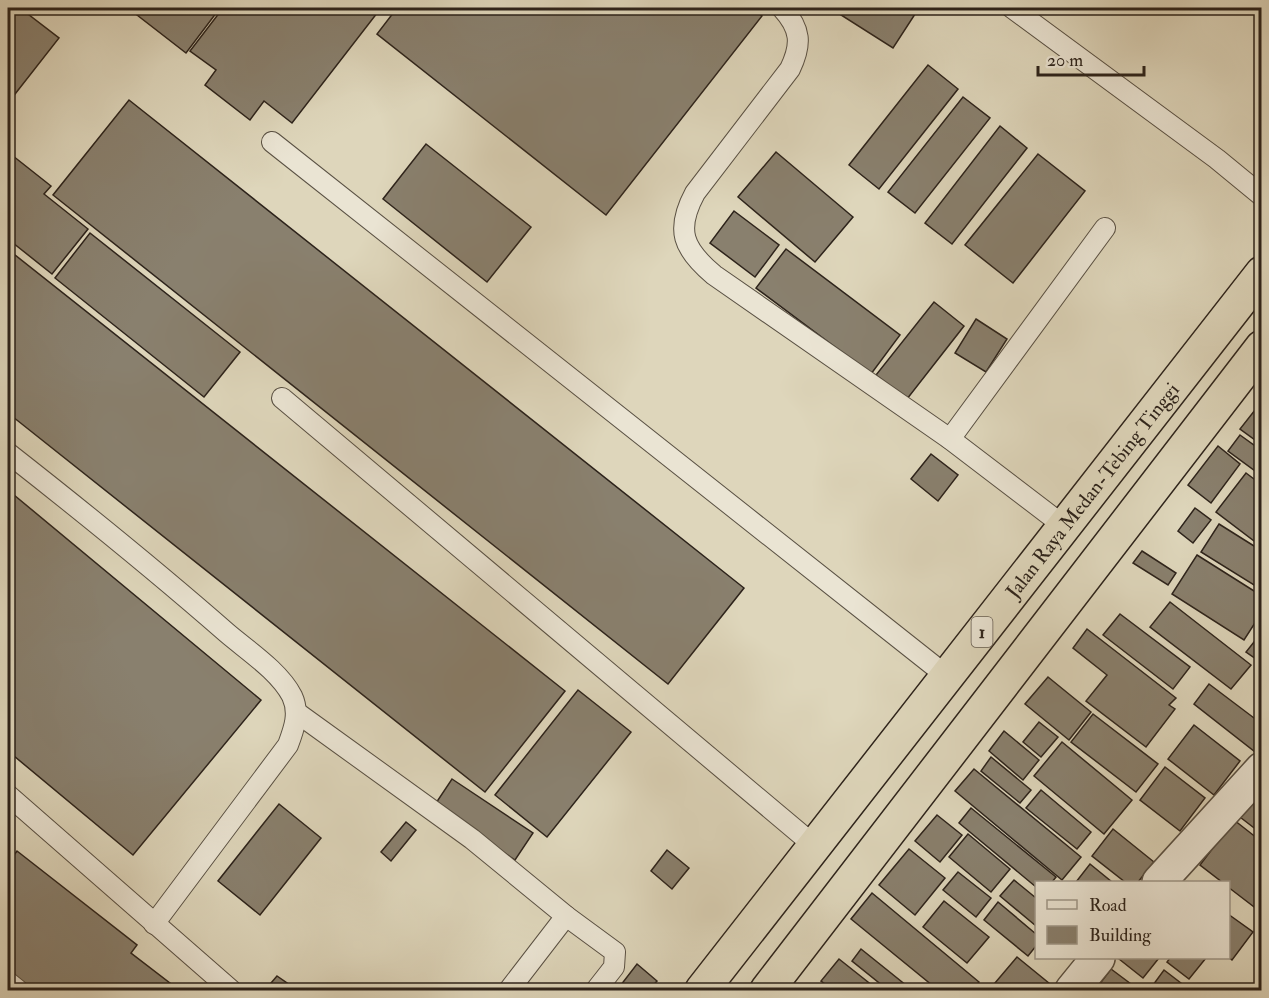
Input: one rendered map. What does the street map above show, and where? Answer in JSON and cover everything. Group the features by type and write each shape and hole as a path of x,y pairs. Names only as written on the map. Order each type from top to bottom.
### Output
{"highway":[{"name":"Jalan Raya Medan-Tebing Tinggi","path":"702,990 816,847 1262,273"},
{"path":"774,988 1262,347"}],"street":[{"path":"1160,881 1262,770"},
{"path":"1072,990 1096,959"}],"lane":[{"path":"782,8 798,34 799,51 790,69 695,193 686,211 682,227 688,247 699,262 714,275 950,439 1064,526"},
{"path":"1012,8 1217,159 1262,196"},
{"path":"272,142 948,677"},
{"path":"950,439 1105,228"},
{"path":"282,398 816,847"},
{"path":"8,453 136,553 269,670 292,697 296,712 295,728 288,745 154,924"},
{"path":"296,712 472,839 566,916 615,952 614,967 596,990"},
{"path":"8,795 231,990"},
{"path":"509,990 566,916"},
{"path":"8,982 18,990"}],"building":[{"path":"8,8 20,8 59,38 8,103"},
{"path":"128,8 220,8 186,53"},
{"path":"223,8 381,8 292,123 264,101 250,120 205,85 216,70 190,51"},
{"path":"397,8 751,8 762,16 606,215 377,34"},
{"path":"830,8 919,8 893,48"},
{"path":"928,65 958,89 879,189 849,165"},
{"path":"963,97 990,118 915,213 888,192"},
{"path":"129,100 744,588 668,684 53,195"},
{"path":"1000,126 1027,148 952,244 925,223"},
{"path":"426,144 531,227 487,282 383,199"},
{"path":"8,152 51,186 44,194 88,229 52,274 8,239"},
{"path":"776,152 853,217 815,262 738,197"},
{"path":"1038,154 1085,191 1013,283 965,245"},
{"path":"734,211 779,245 755,277 710,243"},
{"path":"90,233 240,352 204,397 55,278"},
{"path":"786,249 900,335 871,374 756,288"},
{"path":"10,251 565,691 485,792 8,413 8,254"},
{"path":"934,302 964,326 907,399 876,375"},
{"path":"976,319 1007,339 986,372 955,353"},
{"path":"1255,410 1262,415 1262,445 1240,429"},
{"path":"1240,435 1262,451 1262,476 1228,451"},
{"path":"1218,446 1240,464 1211,503 1188,485"},
{"path":"931,454 958,475 938,501 911,479"},
{"path":"1246,473 1262,485 1262,547 1216,512"},
{"path":"8,490 261,700 133,855 8,751"},
{"path":"1195,508 1211,520 1193,543 1178,531"},
{"path":"1219,524 1262,551 1262,590 1201,552"},
{"path":"1142,551 1176,573 1168,585 1133,563"},
{"path":"1197,555 1262,596 1262,612 1244,640 1172,594"},
{"path":"1170,602 1251,665 1231,689 1150,627"},
{"path":"1120,614 1190,667 1173,689 1103,635"},
{"path":"1087,629 1176,698 1169,705 1175,709 1146,747 1086,701 1107,675 1073,648"},
{"path":"1262,632 1262,663 1246,652"},
{"path":"1048,677 1091,712 1069,740 1025,704"},
{"path":"1209,684 1262,724 1262,752 1259,755 1194,704"},
{"path":"578,690 631,732 547,837 495,795"},
{"path":"1093,714 1158,764 1136,792 1071,742"},
{"path":"1039,722 1058,737 1041,757 1023,742"},
{"path":"1194,725 1240,761 1214,795 1168,759"},
{"path":"1004,731 1039,760 1023,780 989,751"},
{"path":"1062,742 1132,800 1104,834 1034,776"},
{"path":"991,757 1031,790 1020,803 981,771"},
{"path":"1165,767 1205,798 1180,831 1140,800"},
{"path":"974,769 1081,857 1062,880 955,791"},
{"path":"452,779 533,833 515,860 434,806"},
{"path":"1262,782 1262,834 1236,814"},
{"path":"1041,790 1091,832 1077,849 1026,808"},
{"path":"279,804 321,838 260,915 218,881"},
{"path":"971,808 1056,877 1053,881 1035,881 1035,886 959,823"},
{"path":"937,815 962,835 940,862 915,841"},
{"path":"1234,820 1262,842 1262,913 1230,889 1230,881 1221,881 1200,865"},
{"path":"406,822 416,830 391,861 381,852"},
{"path":"1113,829 1154,862 1139,881 1124,881 1092,856"},
{"path":"968,834 1010,869 991,892 949,857"},
{"path":"909,849 945,878 915,915 879,885"},
{"path":"667,850 689,868 672,889 651,871"},
{"path":"17,851 137,945 131,953 179,990 28,990 8,975 8,863"},
{"path":"1090,864 1111,881 1077,881"},
{"path":"958,872 991,898 976,917 943,890"},
{"path":"1014,880 1035,897 1035,925 1000,896"},
{"path":"872,893 979,982 972,990 938,990 851,919"},
{"path":"944,901 989,937 967,963 923,927"},
{"path":"998,902 1035,933 1035,947 1028,956 984,920"},
{"path":"1230,915 1253,932 1232,960 1230,958"},
{"path":"861,949 912,990 888,990 852,961"},
{"path":"1017,957 1055,988 1053,990 989,990"},
{"path":"839,959 878,990 833,990 821,981"},
{"path":"1119,959 1158,959 1143,978"},
{"path":"1169,959 1205,959 1189,979 1167,962"},
{"path":"637,964 657,981 649,990 617,990"},
{"path":"1111,969 1139,990 1095,990"},
{"path":"1164,970 1190,990 1161,990 1153,985"},
{"path":"277,976 287,983 281,990 265,990"}]}
